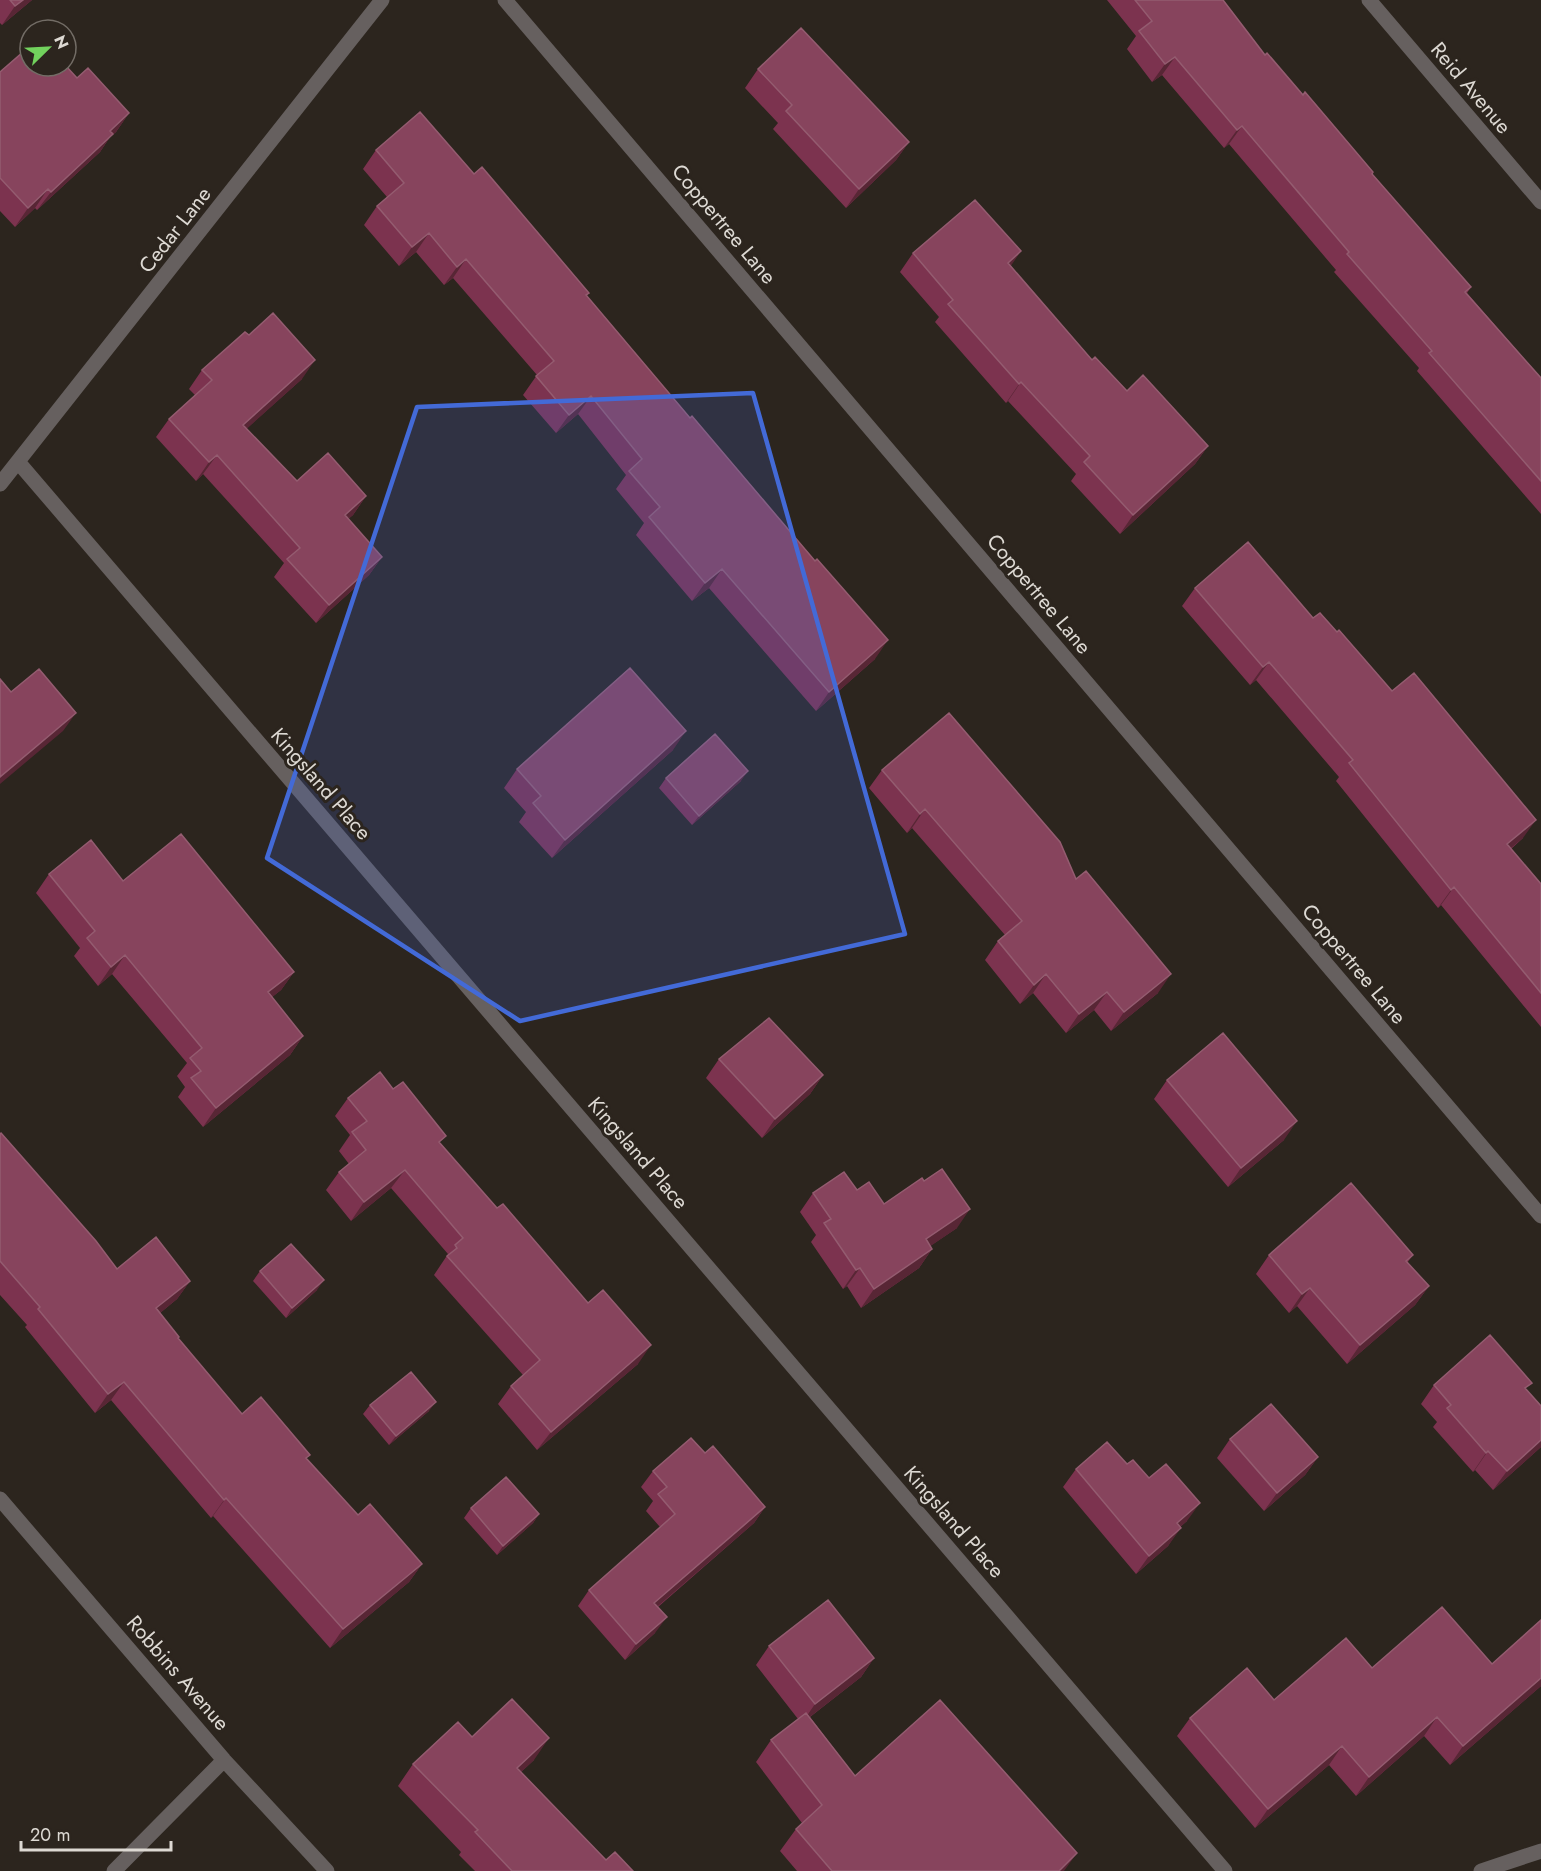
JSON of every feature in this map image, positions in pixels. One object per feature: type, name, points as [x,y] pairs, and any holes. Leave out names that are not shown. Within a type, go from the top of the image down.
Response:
[{"type":"street","name":"Cedar Lane","points":[[0,484],[19,463],[382,0]]},
{"type":"street","name":"Coppertree Lane","points":[[505,0],[1541,1216]]},
{"type":"street","name":"Reid Avenue","points":[[1369,0],[1541,202]]},
{"type":"street","name":"Kingsland Place","points":[[19,463],[1225,1871]]},
{"type":"street","name":"Robbins Avenue","points":[[0,1499],[224,1760],[327,1871]]},
{"type":"street","points":[[114,1871],[224,1760]]},
{"type":"street","points":[[1480,1871],[1541,1851]]},
{"type":"highlighted area","points":[[753,393],[905,934],[520,1021],[267,858],[417,407]]},
{"type":"building","points":[[10,0],[23,0],[15,6]]},
{"type":"building","points":[[1135,0],[1223,0],[1265,55],[1267,53],[1303,95],[1305,92],[1373,172],[1372,174],[1471,287],[1465,292],[1541,378],[1541,481],[1429,353],[1432,351],[1347,254],[1349,252],[1242,126],[1237,130],[1175,57],[1165,64],[1139,31],[1152,21]]},
{"type":"building","points":[[801,28],[909,142],[859,189],[786,111],[792,105],[758,69]]},
{"type":"building","points":[[18,56],[18,78],[78,78],[88,68],[129,113],[110,131],[113,134],[51,192],[48,189],[28,208],[0,178],[0,72]]},
{"type":"building","points":[[420,112],[474,174],[482,167],[589,293],[586,295],[690,418],[692,416],[815,561],[817,559],[888,640],[829,692],[722,569],[705,583],[649,517],[660,507],[629,471],[642,459],[591,396],[569,415],[536,376],[554,361],[466,259],[457,267],[429,233],[412,247],[377,206],[404,183],[376,150]]},
{"type":"building","points":[[975,200],[1021,251],[1008,263],[1092,360],[1095,357],[1127,391],[1143,375],[1208,446],[1133,515],[1084,462],[1090,456],[1021,382],[1019,384],[948,304],[953,300],[913,253]]},
{"type":"building","points":[[273,313],[315,360],[243,425],[297,481],[328,453],[366,496],[345,515],[382,557],[329,605],[287,559],[300,548],[217,455],[209,462],[169,419],[212,380],[202,370],[245,332],[249,335]]},
{"type":"building","points":[[1248,542],[1313,618],[1320,613],[1337,632],[1339,630],[1392,691],[1414,673],[1536,820],[1507,844],[1541,884],[1541,993],[1454,887],[1451,890],[1349,763],[1353,760],[1269,662],[1263,667],[1195,588]]},
{"type":"building","points":[[630,668],[686,731],[565,840],[533,803],[541,796],[517,769]]},
{"type":"building","points":[[39,669],[76,713],[0,777],[0,679],[11,692]]},
{"type":"building","points":[[949,713],[1060,842],[1076,879],[1086,871],[1171,974],[1124,1012],[1107,992],[1079,1014],[1046,974],[1034,985],[998,941],[1022,921],[925,809],[920,814],[882,770]]},
{"type":"building","points":[[715,734],[748,771],[699,816],[666,778]]},
{"type":"building","points":[[181,834],[294,972],[268,992],[303,1036],[216,1108],[191,1078],[201,1071],[190,1058],[202,1048],[125,955],[111,967],[87,938],[95,931],[49,874],[91,840],[123,881]]},
{"type":"building","points":[[769,1018],[823,1075],[775,1119],[719,1059]]},
{"type":"building","points":[[1223,1033],[1297,1121],[1241,1168],[1167,1080]]},
{"type":"building","points":[[380,1072],[393,1089],[403,1082],[446,1136],[439,1142],[497,1208],[503,1204],[588,1303],[603,1290],[651,1345],[551,1432],[511,1386],[540,1360],[447,1256],[457,1248],[455,1245],[463,1238],[405,1170],[364,1202],[339,1172],[366,1150],[352,1132],[367,1121],[348,1098]]},
{"type":"building","points":[[1,1133],[96,1241],[117,1269],[156,1237],[190,1281],[156,1308],[178,1338],[242,1414],[261,1397],[310,1455],[306,1458],[358,1515],[370,1504],[422,1564],[343,1629],[226,1498],[224,1500],[124,1382],[108,1394],[38,1309],[40,1307],[0,1261]]},
{"type":"building","points":[[942,1169],[970,1209],[926,1239],[932,1249],[874,1289],[860,1268],[856,1270],[824,1223],[831,1219],[813,1193],[844,1172],[857,1190],[869,1182],[884,1204],[922,1178],[924,1181]]},
{"type":"building","points":[[1351,1183],[1413,1255],[1406,1261],[1429,1286],[1360,1345],[1310,1288],[1302,1294],[1269,1255]]},
{"type":"building","points":[[291,1244],[324,1280],[292,1308],[260,1271]]},
{"type":"building","points":[[1490,1335],[1532,1383],[1525,1388],[1541,1406],[1541,1440],[1507,1471],[1488,1451],[1486,1453],[1447,1408],[1451,1405],[1434,1385]]},
{"type":"building","points":[[411,1372],[436,1402],[396,1436],[370,1405]]},
{"type":"building","points":[[1271,1404],[1318,1457],[1277,1493],[1230,1439]]},
{"type":"building","points":[[691,1438],[705,1453],[713,1446],[765,1507],[654,1603],[667,1617],[636,1644],[589,1590],[675,1514],[658,1494],[667,1487],[653,1471]]},
{"type":"building","points":[[1107,1442],[1127,1464],[1133,1460],[1149,1478],[1166,1464],[1200,1503],[1177,1523],[1181,1528],[1149,1556],[1076,1469]]},
{"type":"building","points":[[506,1477],[539,1514],[503,1546],[471,1508]]},
{"type":"building","points":[[828,1600],[874,1658],[815,1704],[769,1646]]},
{"type":"building","points":[[1442,1607],[1492,1664],[1541,1620],[1541,1678],[1463,1746],[1437,1717],[1369,1777],[1342,1746],[1268,1809],[1190,1718],[1247,1668],[1274,1700],[1346,1638],[1372,1668]]},
{"type":"building","points":[[512,1699],[549,1738],[517,1768],[606,1860],[615,1852],[633,1871],[512,1871],[475,1832],[478,1830],[413,1764],[458,1722],[472,1737]]},
{"type":"building","points":[[940,1700],[1077,1853],[1059,1871],[832,1871],[796,1829],[822,1805],[771,1740],[806,1713],[855,1776]]}]
